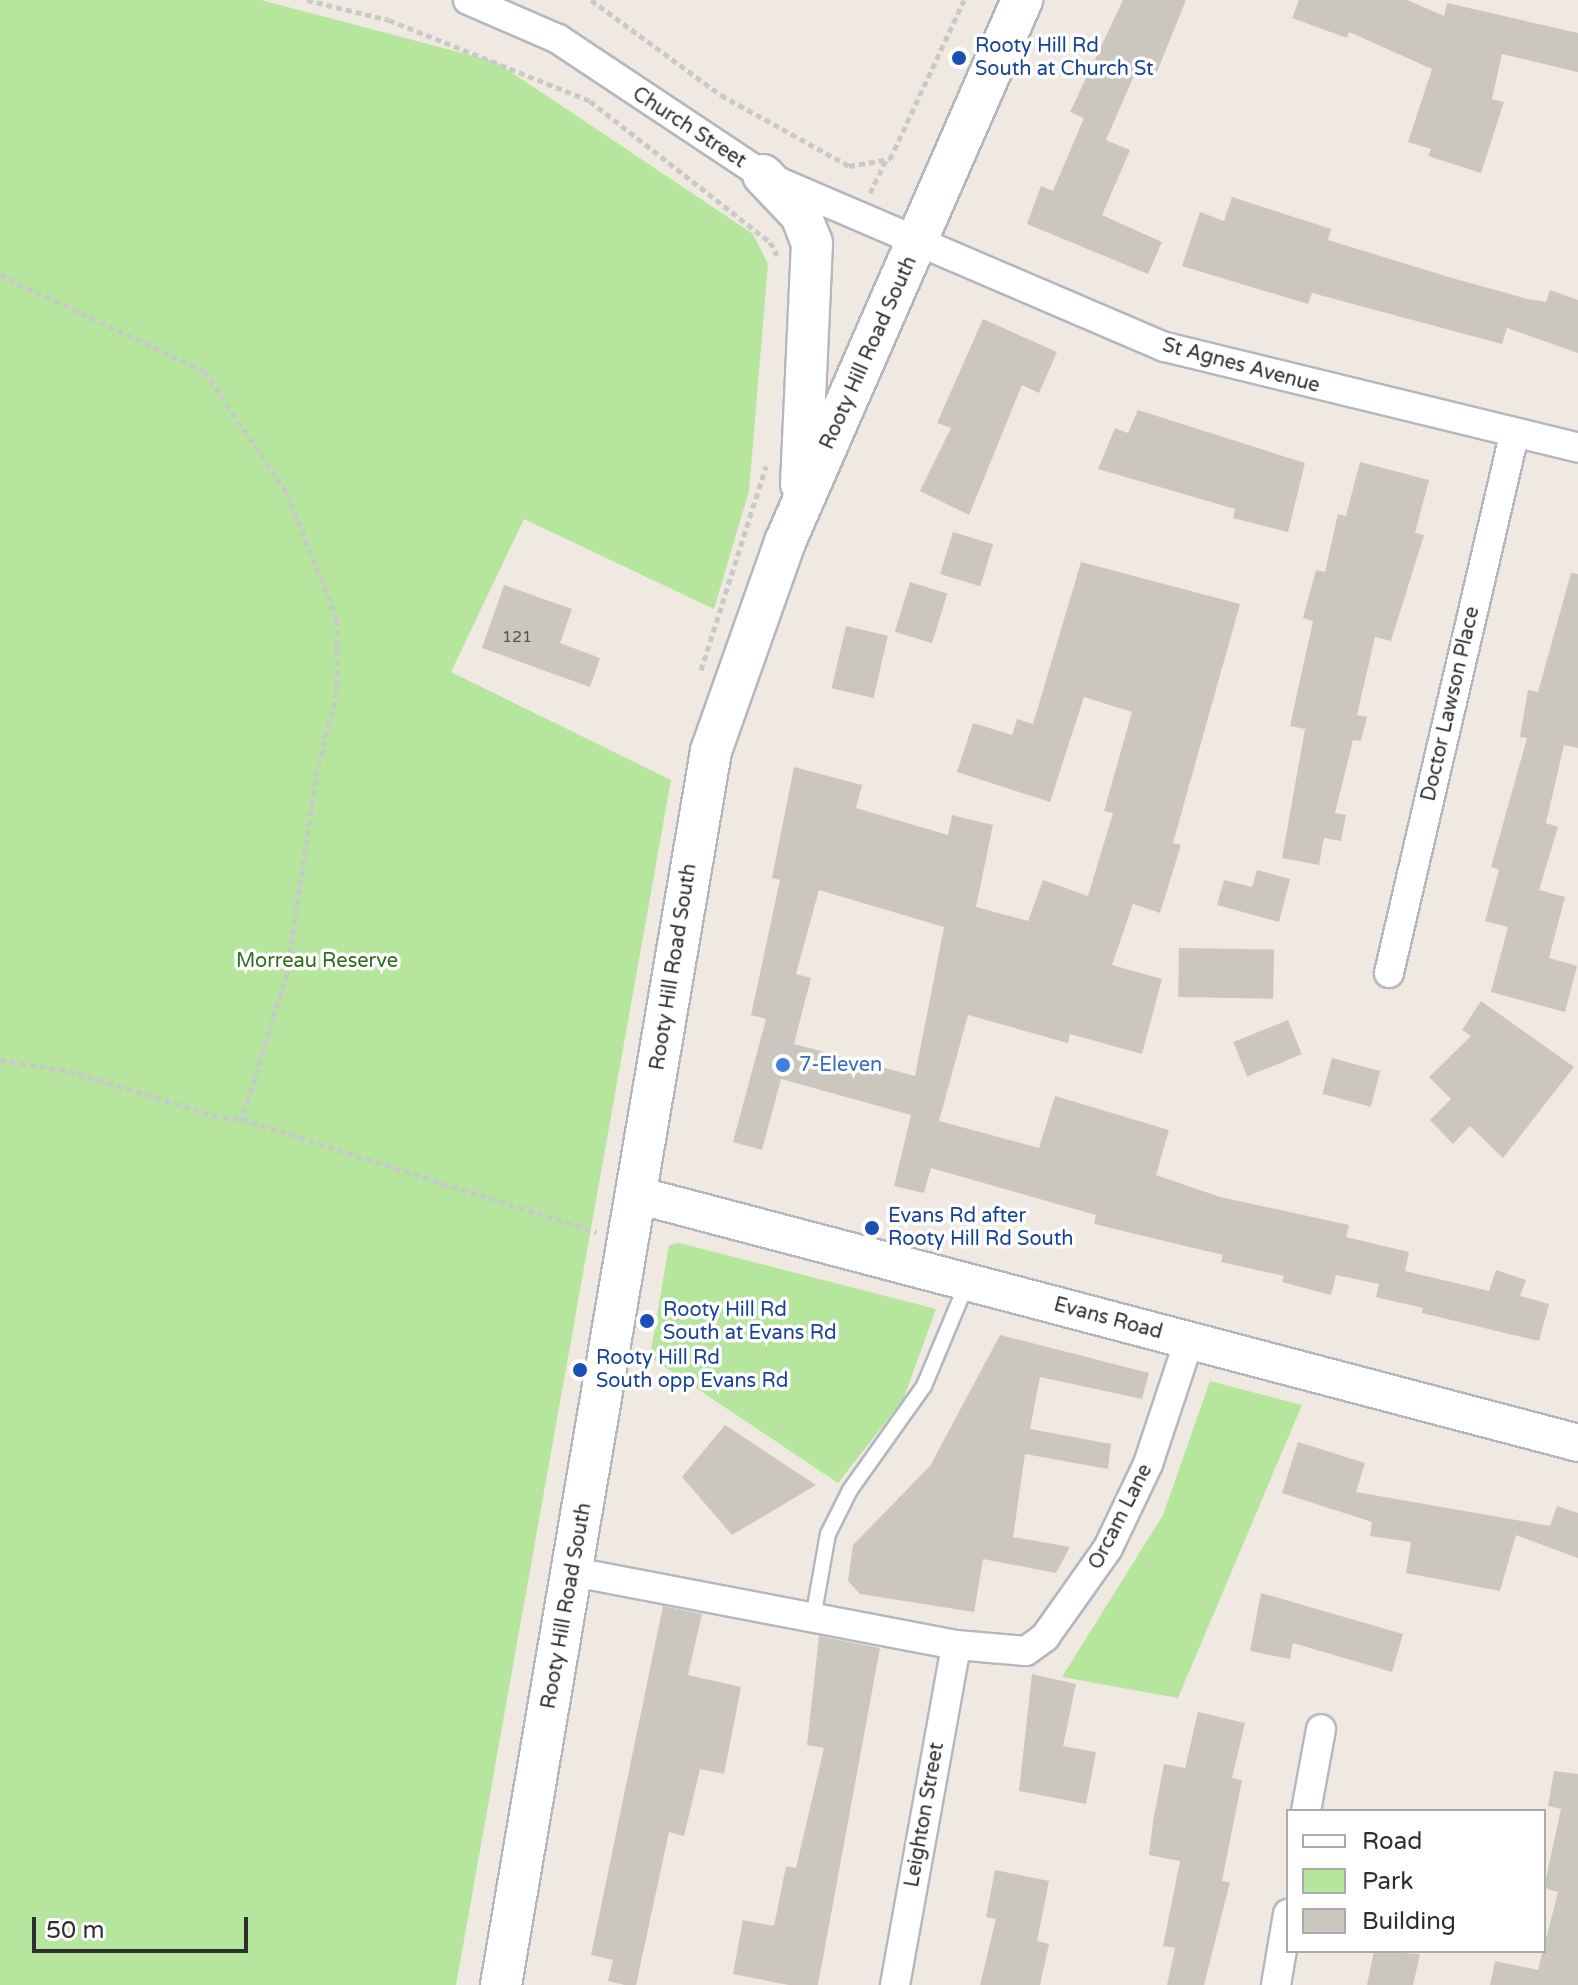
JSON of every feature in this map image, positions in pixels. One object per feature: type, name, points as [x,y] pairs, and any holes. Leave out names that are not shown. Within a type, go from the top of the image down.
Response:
[{"type":"main road","name":"Rooty Hill Road South","points":[[501,1985],[574,1572],[711,751],[743,649],[800,508],[1022,0]]},
{"type":"main road","points":[[763,175],[801,215],[812,243],[800,508]]},
{"type":"street","name":"Church Street","points":[[468,0],[558,39],[763,175],[918,242]]},
{"type":"street","name":"St Agnes Avenue","points":[[918,242],[1165,347],[1514,435],[1578,448]]},
{"type":"street","name":"Doctor Lawson Place","points":[[1389,973],[1514,435]]},
{"type":"street","name":"Evans Road","points":[[637,1195],[1578,1443]]},
{"type":"street","name":"Orcam Lane","points":[[956,1645],[1026,1651],[1045,1637],[1083,1588],[1148,1464],[1189,1341]]},
{"type":"street","points":[[574,1572],[956,1645]]},
{"type":"street","name":"Leighton Street","points":[[895,1985],[956,1645]]},
{"type":"street","points":[[1306,1809],[1321,1729]]},
{"type":"street","points":[[1276,1985],[1286,1926]]},
{"type":"lane","points":[[813,1618],[833,1523],[924,1386],[968,1281]]},
{"type":"path","points":[[307,0],[389,20],[590,101],[770,242],[784,268]]},
{"type":"path","points":[[591,0],[721,95],[849,166],[890,159],[964,0]]},
{"type":"path","points":[[0,275],[204,371],[287,493],[337,619],[337,692],[317,770],[287,973],[242,1119]]},
{"type":"path","points":[[698,683],[707,637],[769,458]]},
{"type":"path","points":[[0,1060],[56,1067],[242,1119],[601,1233]]},
{"type":"green space","name":"Morreau Reserve","points":[[0,0],[261,0],[496,62],[753,234],[768,264],[749,491],[714,609],[524,519],[451,672],[671,780],[456,1985],[0,1985]]},
{"type":"green space","points":[[679,1243],[936,1309],[903,1400],[838,1483],[650,1357],[669,1245]]},
{"type":"green space","points":[[1210,1381],[1302,1405],[1178,1698],[1062,1677],[1163,1515]]},
{"type":"building","points":[[1123,0],[1186,0],[1154,79],[1136,71],[1106,140],[1130,150],[1102,215],[1162,242],[1148,274],[1027,224],[1041,186],[1053,191],[1084,118],[1070,112]]},
{"type":"building","points":[[1299,0],[1407,0],[1444,16],[1447,3],[1578,33],[1578,72],[1502,54],[1492,99],[1504,102],[1481,173],[1428,156],[1431,149],[1408,142],[1432,69],[1349,32],[1347,38],[1292,18]]},
{"type":"building","points":[[1232,197],[1331,229],[1328,240],[1452,278],[1528,299],[1546,302],[1550,290],[1578,300],[1578,353],[1507,328],[1502,344],[1312,293],[1308,304],[1182,266],[1200,212],[1224,221]]},
{"type":"building","points":[[983,319],[1057,352],[1039,393],[1022,385],[969,515],[920,491],[951,428],[937,423]]},
{"type":"building","points":[[1138,410],[1305,463],[1288,532],[1233,518],[1235,509],[1098,469],[1115,428],[1128,433]]},
{"type":"building","points":[[1360,462],[1429,480],[1415,533],[1424,535],[1391,641],[1375,637],[1357,715],[1367,717],[1361,741],[1353,740],[1335,813],[1346,815],[1341,841],[1324,838],[1319,865],[1282,858],[1305,729],[1290,726],[1313,621],[1303,618],[1316,570],[1325,572],[1338,514],[1346,516]]},
{"type":"building","points":[[953,532],[993,544],[980,586],[940,574]]},
{"type":"building","points":[[1081,562],[1240,604],[1173,843],[1181,845],[1160,913],[1133,904],[1112,965],[1162,979],[1142,1054],[1070,1034],[1068,1043],[968,1015],[939,1121],[1039,1148],[1055,1096],[1169,1130],[1156,1175],[1220,1197],[1349,1225],[1346,1237],[1409,1252],[1405,1271],[1489,1291],[1496,1270],[1526,1280],[1520,1296],[1549,1304],[1539,1341],[1422,1313],[1423,1308],[1376,1297],[1379,1284],[1336,1275],[1331,1295],[1282,1282],[1284,1276],[1221,1262],[1223,1255],[1094,1224],[1096,1215],[931,1168],[924,1193],[894,1186],[911,1115],[781,1079],[762,1150],[733,1142],[766,1019],[751,1015],[780,880],[772,878],[794,767],[862,785],[856,808],[948,835],[952,815],[993,825],[976,907],[1028,921],[1043,880],[1088,896],[1113,813],[1104,811],[1132,712],[1084,697],[1050,802],[957,772],[973,723],[1012,735],[1017,719],[1033,724]],"holes":[[[819,890],[944,927],[915,1076],[794,1044],[811,978],[796,974]]]},
{"type":"building","points":[[1571,573],[1578,574],[1578,748],[1564,745],[1546,823],[1558,827],[1539,890],[1565,897],[1549,958],[1577,966],[1565,1012],[1491,992],[1508,927],[1485,921],[1499,870],[1491,867],[1527,738],[1520,737],[1528,690],[1538,692]]},
{"type":"building","points":[[910,582],[947,593],[932,643],[895,632]]},
{"type":"building","points":[[504,585],[572,609],[560,643],[600,658],[590,687],[482,648]]},
{"type":"building","points":[[846,626],[888,636],[874,698],[832,688]]},
{"type":"building","points":[[1257,870],[1290,879],[1279,922],[1217,905],[1224,880],[1252,887]]},
{"type":"building","points":[[1179,948],[1274,950],[1273,999],[1178,997]]},
{"type":"building","points":[[1481,1001],[1574,1067],[1503,1158],[1470,1126],[1453,1144],[1430,1120],[1451,1099],[1429,1077],[1471,1036],[1462,1030]]},
{"type":"building","points":[[1288,1020],[1302,1054],[1247,1076],[1233,1042]]},
{"type":"building","points":[[1332,1058],[1380,1071],[1371,1107],[1322,1094]]},
{"type":"building","points":[[1000,1335],[1149,1373],[1142,1399],[1040,1377],[1030,1429],[1111,1444],[1108,1469],[1025,1454],[1013,1537],[1070,1547],[1056,1573],[983,1559],[974,1612],[860,1594],[848,1581],[853,1545],[930,1466]]},
{"type":"building","points":[[725,1425],[816,1485],[732,1535],[682,1477]]},
{"type":"building","points":[[1298,1442],[1365,1463],[1356,1492],[1550,1526],[1557,1506],[1578,1513],[1578,1558],[1516,1535],[1500,1591],[1406,1573],[1411,1542],[1370,1536],[1372,1522],[1282,1493]]},
{"type":"building","points":[[1261,1593],[1403,1634],[1392,1672],[1293,1643],[1290,1659],[1250,1651]]},
{"type":"building","points":[[663,1606],[702,1614],[688,1675],[741,1687],[724,1774],[700,1769],[684,1836],[669,1832],[636,1985],[625,1985],[608,1981],[613,1960],[591,1955]]},
{"type":"building","points":[[819,1636],[880,1648],[818,1985],[789,1985],[733,1974],[743,1920],[774,1926],[786,1866],[796,1868],[824,1748],[807,1745]]},
{"type":"building","points":[[1032,1674],[1076,1684],[1063,1746],[1096,1752],[1086,1804],[1019,1791]]},
{"type":"building","points":[[1198,1712],[1245,1723],[1232,1778],[1242,1780],[1222,1881],[1230,1882],[1204,1985],[1167,1985],[1175,1948],[1163,1946],[1180,1861],[1149,1855],[1164,1764],[1185,1768]]},
{"type":"building","points":[[1554,1771],[1578,1774],[1578,1985],[1490,1985],[1495,1961],[1538,1970],[1542,1953],[1546,1953],[1546,1939],[1558,1892],[1546,1889],[1546,1879],[1561,1809],[1548,1806]]},
{"type":"building","points":[[995,1870],[1049,1881],[1037,1941],[1049,1944],[1040,1985],[980,1985],[996,1919],[986,1917]]},
{"type":"building","points":[[1374,1953],[1420,1954],[1413,1985],[1367,1985]]},
{"type":"place","name":"Rooty Hill Rd South at Church St","points":[[959,58]]},
{"type":"place","name":"7-Eleven","points":[[783,1065]]},
{"type":"place","name":"Evans Rd after Rooty Hill Rd South","points":[[872,1228]]},
{"type":"place","name":"Rooty Hill Rd South at Evans Rd","points":[[647,1321]]},
{"type":"place","name":"Rooty Hill Rd South opp Evans Rd","points":[[580,1370]]}]
